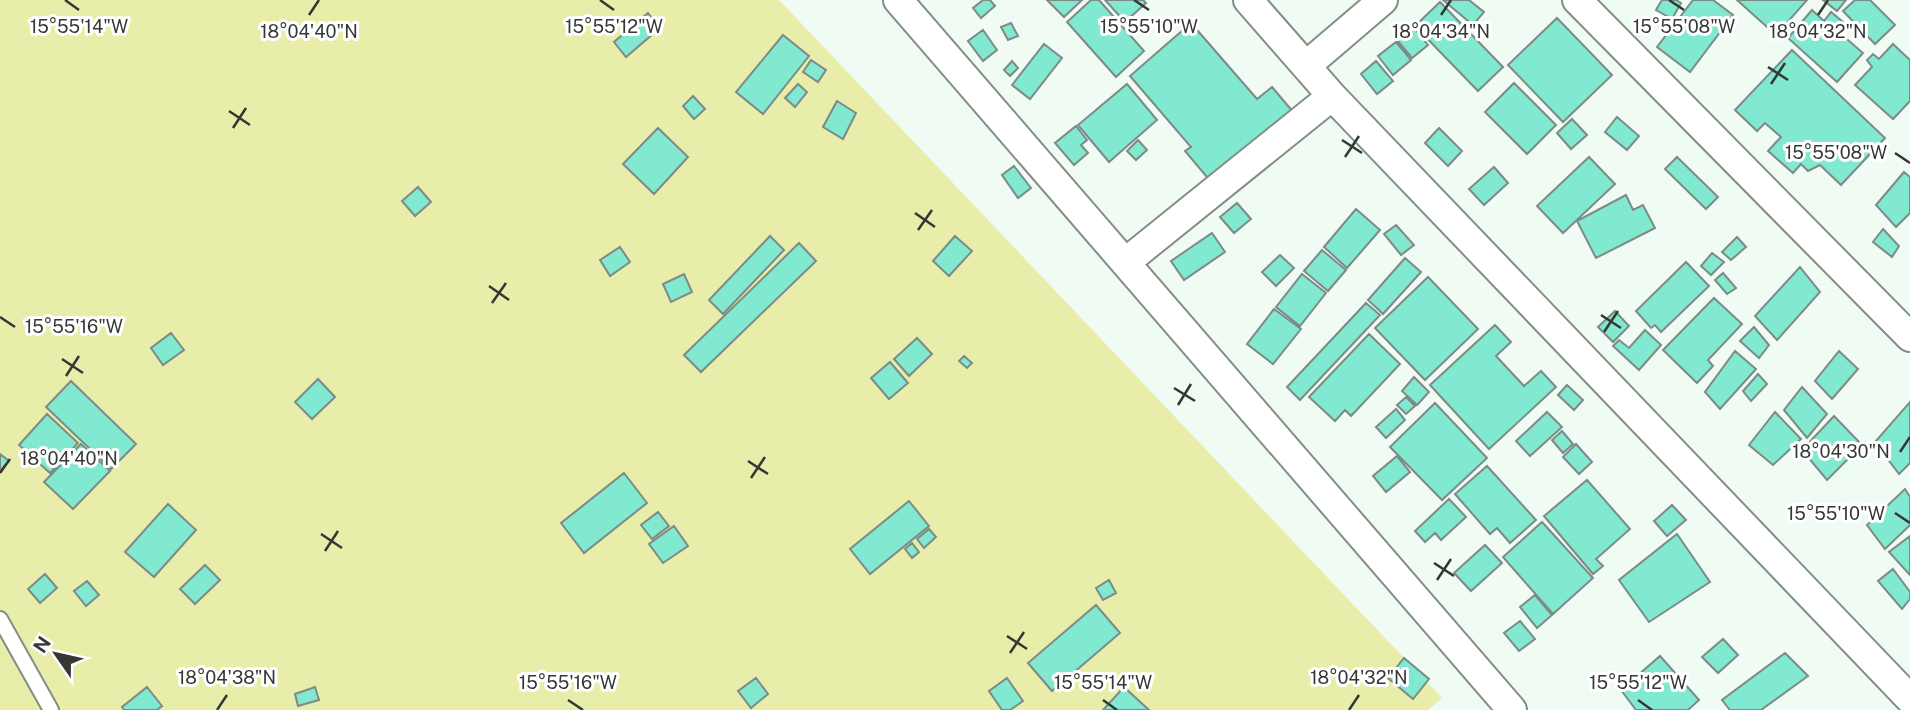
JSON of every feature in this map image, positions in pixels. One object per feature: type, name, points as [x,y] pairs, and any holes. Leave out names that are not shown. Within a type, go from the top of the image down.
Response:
[{"type":"street","points":[[898,0],[1512,710]]},
{"type":"street","points":[[1248,0],[1332,96],[1910,699]]},
{"type":"street","points":[[1307,65],[1383,0]]},
{"type":"street","points":[[1577,0],[1910,337]]},
{"type":"street","points":[[1126,262],[1332,96]]},
{"type":"lane","points":[[0,619],[51,710]]},
{"type":"green space","points":[[0,0],[779,0],[1442,698],[1428,710],[0,710]]},
{"type":"building","points":[[983,0],[990,0],[995,6],[981,18],[973,8]]},
{"type":"building","points":[[1047,0],[1082,0],[1064,17]]},
{"type":"building","points":[[1091,0],[1099,0],[1144,51],[1116,77],[1067,22]]},
{"type":"building","points":[[1105,0],[1143,0],[1146,3],[1125,22]]},
{"type":"building","points":[[1443,0],[1469,0],[1484,12],[1473,25]]},
{"type":"building","points":[[1662,0],[1676,0],[1681,3],[1672,19],[1656,10]]},
{"type":"building","points":[[1693,0],[1713,0],[1733,15],[1690,72],[1657,47]]},
{"type":"building","points":[[1737,0],[1807,0],[1776,35]]},
{"type":"building","points":[[1823,0],[1846,0],[1837,11]]},
{"type":"building","points":[[1855,0],[1870,0],[1895,25],[1875,44],[1843,11]]},
{"type":"building","points":[[1440,2],[1503,67],[1478,91],[1415,26]]},
{"type":"building","points":[[1812,10],[1824,21],[1831,12],[1848,26],[1841,34],[1863,53],[1837,82],[1788,38]]},
{"type":"building","points":[[648,13],[660,28],[626,57],[614,42]]},
{"type":"building","points":[[1557,18],[1612,75],[1563,122],[1508,65]]},
{"type":"building","points":[[1011,23],[1018,36],[1008,40],[1001,27]]},
{"type":"building","points":[[1191,23],[1257,99],[1272,87],[1294,113],[1212,183],[1185,151],[1191,147],[1130,76]]},
{"type":"building","points":[[1413,26],[1428,45],[1412,58],[1397,40]]},
{"type":"building","points":[[983,30],[997,50],[983,61],[968,41]]},
{"type":"building","points":[[783,35],[809,56],[763,114],[736,92]]},
{"type":"building","points":[[1396,42],[1411,60],[1393,75],[1378,56]]},
{"type":"building","points":[[1044,44],[1062,58],[1030,99],[1012,85]]},
{"type":"building","points":[[1893,44],[1910,60],[1910,101],[1893,119],[1855,85],[1872,67],[1867,60],[1873,54],[1879,59]]},
{"type":"building","points":[[1792,50],[1885,138],[1841,185],[1820,165],[1808,171],[1801,164],[1793,173],[1768,151],[1781,137],[1765,123],[1757,131],[1735,110]]},
{"type":"building","points":[[811,60],[826,70],[818,82],[803,72]]},
{"type":"building","points":[[1012,61],[1018,68],[1010,76],[1004,70]]},
{"type":"building","points":[[1376,61],[1393,81],[1377,94],[1361,74]]},
{"type":"building","points":[[1514,83],[1556,125],[1527,154],[1485,112]]},
{"type":"building","points":[[798,84],[807,92],[795,107],[785,98]]},
{"type":"building","points":[[1127,84],[1157,120],[1109,162],[1078,125]]},
{"type":"building","points":[[693,96],[705,109],[694,119],[683,106]]},
{"type":"building","points":[[837,101],[856,113],[843,139],[823,127]]},
{"type":"building","points":[[1617,117],[1639,136],[1627,150],[1605,132]]},
{"type":"building","points":[[1572,119],[1587,135],[1571,149],[1557,133]]},
{"type":"building","points":[[1076,126],[1087,140],[1081,145],[1088,153],[1074,165],[1055,143]]},
{"type":"building","points":[[658,128],[688,157],[654,194],[623,164]]},
{"type":"building","points":[[1439,128],[1462,151],[1448,166],[1425,143]]},
{"type":"building","points":[[1138,140],[1147,150],[1136,160],[1127,151]]},
{"type":"building","points":[[1589,157],[1615,184],[1563,233],[1537,206]]},
{"type":"building","points":[[1677,157],[1718,197],[1706,209],[1665,169]]},
{"type":"building","points":[[1014,166],[1031,188],[1018,198],[1002,175]]},
{"type":"building","points":[[1494,167],[1508,183],[1484,205],[1469,189]]},
{"type":"building","points":[[1904,172],[1910,177],[1910,213],[1896,227],[1876,205]]},
{"type":"building","points":[[418,187],[431,202],[415,216],[402,201]]},
{"type":"building","points":[[1626,195],[1633,210],[1643,205],[1655,228],[1596,258],[1577,221]]},
{"type":"building","points":[[1237,203],[1251,219],[1234,233],[1220,217]]},
{"type":"building","points":[[1356,209],[1380,230],[1347,268],[1324,247]]},
{"type":"building","points":[[1396,225],[1414,245],[1401,255],[1384,234]]},
{"type":"building","points":[[1883,229],[1899,246],[1892,257],[1873,242]]},
{"type":"building","points":[[1212,233],[1225,252],[1184,280],[1171,261]]},
{"type":"building","points":[[770,236],[784,250],[723,314],[709,300]]},
{"type":"building","points":[[955,236],[972,251],[949,276],[933,261]]},
{"type":"building","points":[[1737,237],[1746,247],[1731,260],[1722,252]]},
{"type":"building","points":[[799,243],[816,261],[701,372],[684,355]]},
{"type":"building","points":[[620,247],[630,262],[610,276],[600,260]]},
{"type":"building","points":[[1322,250],[1346,270],[1328,291],[1304,271]]},
{"type":"building","points":[[1712,253],[1724,262],[1711,275],[1701,266]]},
{"type":"building","points":[[1280,255],[1294,268],[1276,286],[1262,272]]},
{"type":"building","points":[[1405,258],[1421,272],[1383,314],[1368,300]]},
{"type":"building","points":[[1686,262],[1709,286],[1661,332],[1655,325],[1651,328],[1636,311]]},
{"type":"building","points":[[1800,267],[1820,292],[1777,340],[1755,316]]},
{"type":"building","points":[[1723,273],[1736,288],[1727,294],[1715,280]]},
{"type":"building","points":[[684,274],[692,292],[671,302],[663,284]]},
{"type":"building","points":[[1302,274],[1326,293],[1300,326],[1276,307]]},
{"type":"building","points":[[1428,277],[1478,329],[1425,380],[1375,328]]},
{"type":"building","points":[[1714,298],[1742,324],[1708,360],[1713,366],[1697,383],[1663,350]]},
{"type":"building","points":[[1366,303],[1380,315],[1300,400],[1287,387]]},
{"type":"building","points":[[1274,309],[1301,329],[1273,364],[1247,344]]},
{"type":"building","points":[[1615,311],[1629,326],[1613,342],[1598,327]]},
{"type":"building","points":[[1495,325],[1511,342],[1496,356],[1524,386],[1541,371],[1556,387],[1489,449],[1430,385]]},
{"type":"building","points":[[1754,327],[1769,345],[1759,358],[1740,341]]},
{"type":"building","points":[[1645,330],[1661,345],[1639,370],[1613,346],[1619,340],[1629,348]]},
{"type":"building","points":[[171,333],[184,350],[163,365],[151,348]]},
{"type":"building","points":[[1369,334],[1400,364],[1351,416],[1345,410],[1335,421],[1309,397]]},
{"type":"building","points":[[917,338],[932,354],[909,376],[894,359]]},
{"type":"building","points":[[1735,351],[1756,369],[1720,409],[1705,392]]},
{"type":"building","points":[[1839,351],[1858,369],[1832,399],[1815,381]]},
{"type":"building","points":[[964,356],[972,363],[967,368],[959,361]]},
{"type":"building","points":[[890,362],[908,383],[889,399],[871,378]]},
{"type":"building","points":[[1758,374],[1767,384],[1751,401],[1743,391]]},
{"type":"building","points":[[1414,377],[1429,392],[1417,405],[1402,391]]},
{"type":"building","points":[[318,379],[335,397],[312,419],[295,402]]},
{"type":"building","points":[[71,381],[136,444],[111,469],[46,407]]},
{"type":"building","points":[[1567,385],[1583,400],[1574,410],[1558,395]]},
{"type":"building","points":[[1802,387],[1827,414],[1807,438],[1784,410]]},
{"type":"building","points":[[1406,397],[1415,406],[1406,414],[1397,405]]},
{"type":"building","points":[[1910,402],[1910,463],[1899,474],[1875,442]]},
{"type":"building","points":[[1435,403],[1487,458],[1442,500],[1390,447]]},
{"type":"building","points":[[1396,409],[1405,420],[1386,438],[1376,427]]},
{"type":"building","points":[[1547,412],[1562,427],[1530,456],[1516,441]]},
{"type":"building","points":[[1775,412],[1801,439],[1773,465],[1749,445]]},
{"type":"building","points":[[47,414],[78,443],[50,473],[19,445]]},
{"type":"building","points":[[1834,416],[1862,445],[1827,480],[1802,450]]},
{"type":"building","points":[[1562,431],[1573,444],[1563,453],[1552,440]]},
{"type":"building","points":[[81,444],[110,471],[73,509],[44,482]]},
{"type":"building","points":[[1576,444],[1592,462],[1579,474],[1563,457]]},
{"type":"building","points":[[0,454],[9,461],[0,471]]},
{"type":"building","points":[[1397,456],[1410,472],[1386,492],[1373,476]]},
{"type":"building","points":[[1487,466],[1536,520],[1510,543],[1497,528],[1490,534],[1455,494]]},
{"type":"building","points":[[624,473],[647,503],[584,553],[561,523]]},
{"type":"building","points":[[1587,480],[1630,529],[1596,559],[1603,566],[1593,574],[1544,516]]},
{"type":"building","points":[[1905,489],[1910,497],[1910,525],[1885,549],[1867,525]]},
{"type":"building","points":[[1449,499],[1466,517],[1441,540],[1435,533],[1425,542],[1415,531]]},
{"type":"building","points":[[909,501],[929,526],[870,574],[850,549]]},
{"type":"building","points":[[168,504],[196,530],[154,577],[125,552]]},
{"type":"building","points":[[1672,505],[1686,520],[1667,536],[1654,521]]},
{"type":"building","points":[[658,512],[669,526],[652,539],[641,525]]},
{"type":"building","points":[[1542,522],[1593,578],[1553,614],[1503,557]]},
{"type":"building","points":[[674,526],[688,546],[663,563],[649,544]]},
{"type":"building","points":[[929,529],[936,537],[924,548],[917,539]]},
{"type":"building","points":[[1677,534],[1710,582],[1649,622],[1619,580]]},
{"type":"building","points":[[1910,536],[1910,575],[1889,552]]},
{"type":"building","points":[[912,543],[919,552],[912,558],[905,549]]},
{"type":"building","points":[[1485,545],[1502,563],[1471,591],[1454,573]]},
{"type":"building","points":[[205,565],[220,580],[195,604],[180,589]]},
{"type":"building","points":[[1893,569],[1910,592],[1910,599],[1902,609],[1878,581]]},
{"type":"building","points":[[45,574],[57,588],[40,603],[28,589]]},
{"type":"building","points":[[1109,580],[1116,593],[1103,600],[1096,588]]},
{"type":"building","points":[[87,581],[99,595],[86,606],[74,591]]},
{"type":"building","points":[[1535,595],[1552,615],[1537,628],[1520,607]]},
{"type":"building","points":[[1096,605],[1120,633],[1052,691],[1028,663]]},
{"type":"building","points":[[1520,621],[1535,639],[1519,651],[1504,633]]},
{"type":"building","points":[[1723,639],[1738,655],[1718,673],[1702,657]]},
{"type":"building","points":[[1785,653],[1808,676],[1761,710],[1730,710],[1722,700]]},
{"type":"building","points":[[1660,656],[1699,700],[1688,710],[1636,710],[1621,690]]},
{"type":"building","points":[[1404,658],[1429,679],[1413,699],[1388,678]]},
{"type":"building","points":[[756,678],[768,694],[751,708],[738,691]]},
{"type":"building","points":[[1007,678],[1023,701],[1010,710],[1002,710],[989,691]]},
{"type":"building","points":[[147,687],[162,706],[157,710],[124,710],[122,707]]},
{"type":"building","points":[[315,687],[319,700],[298,706],[295,694]]},
{"type":"building","points":[[1124,687],[1149,710],[1103,710]]}]
